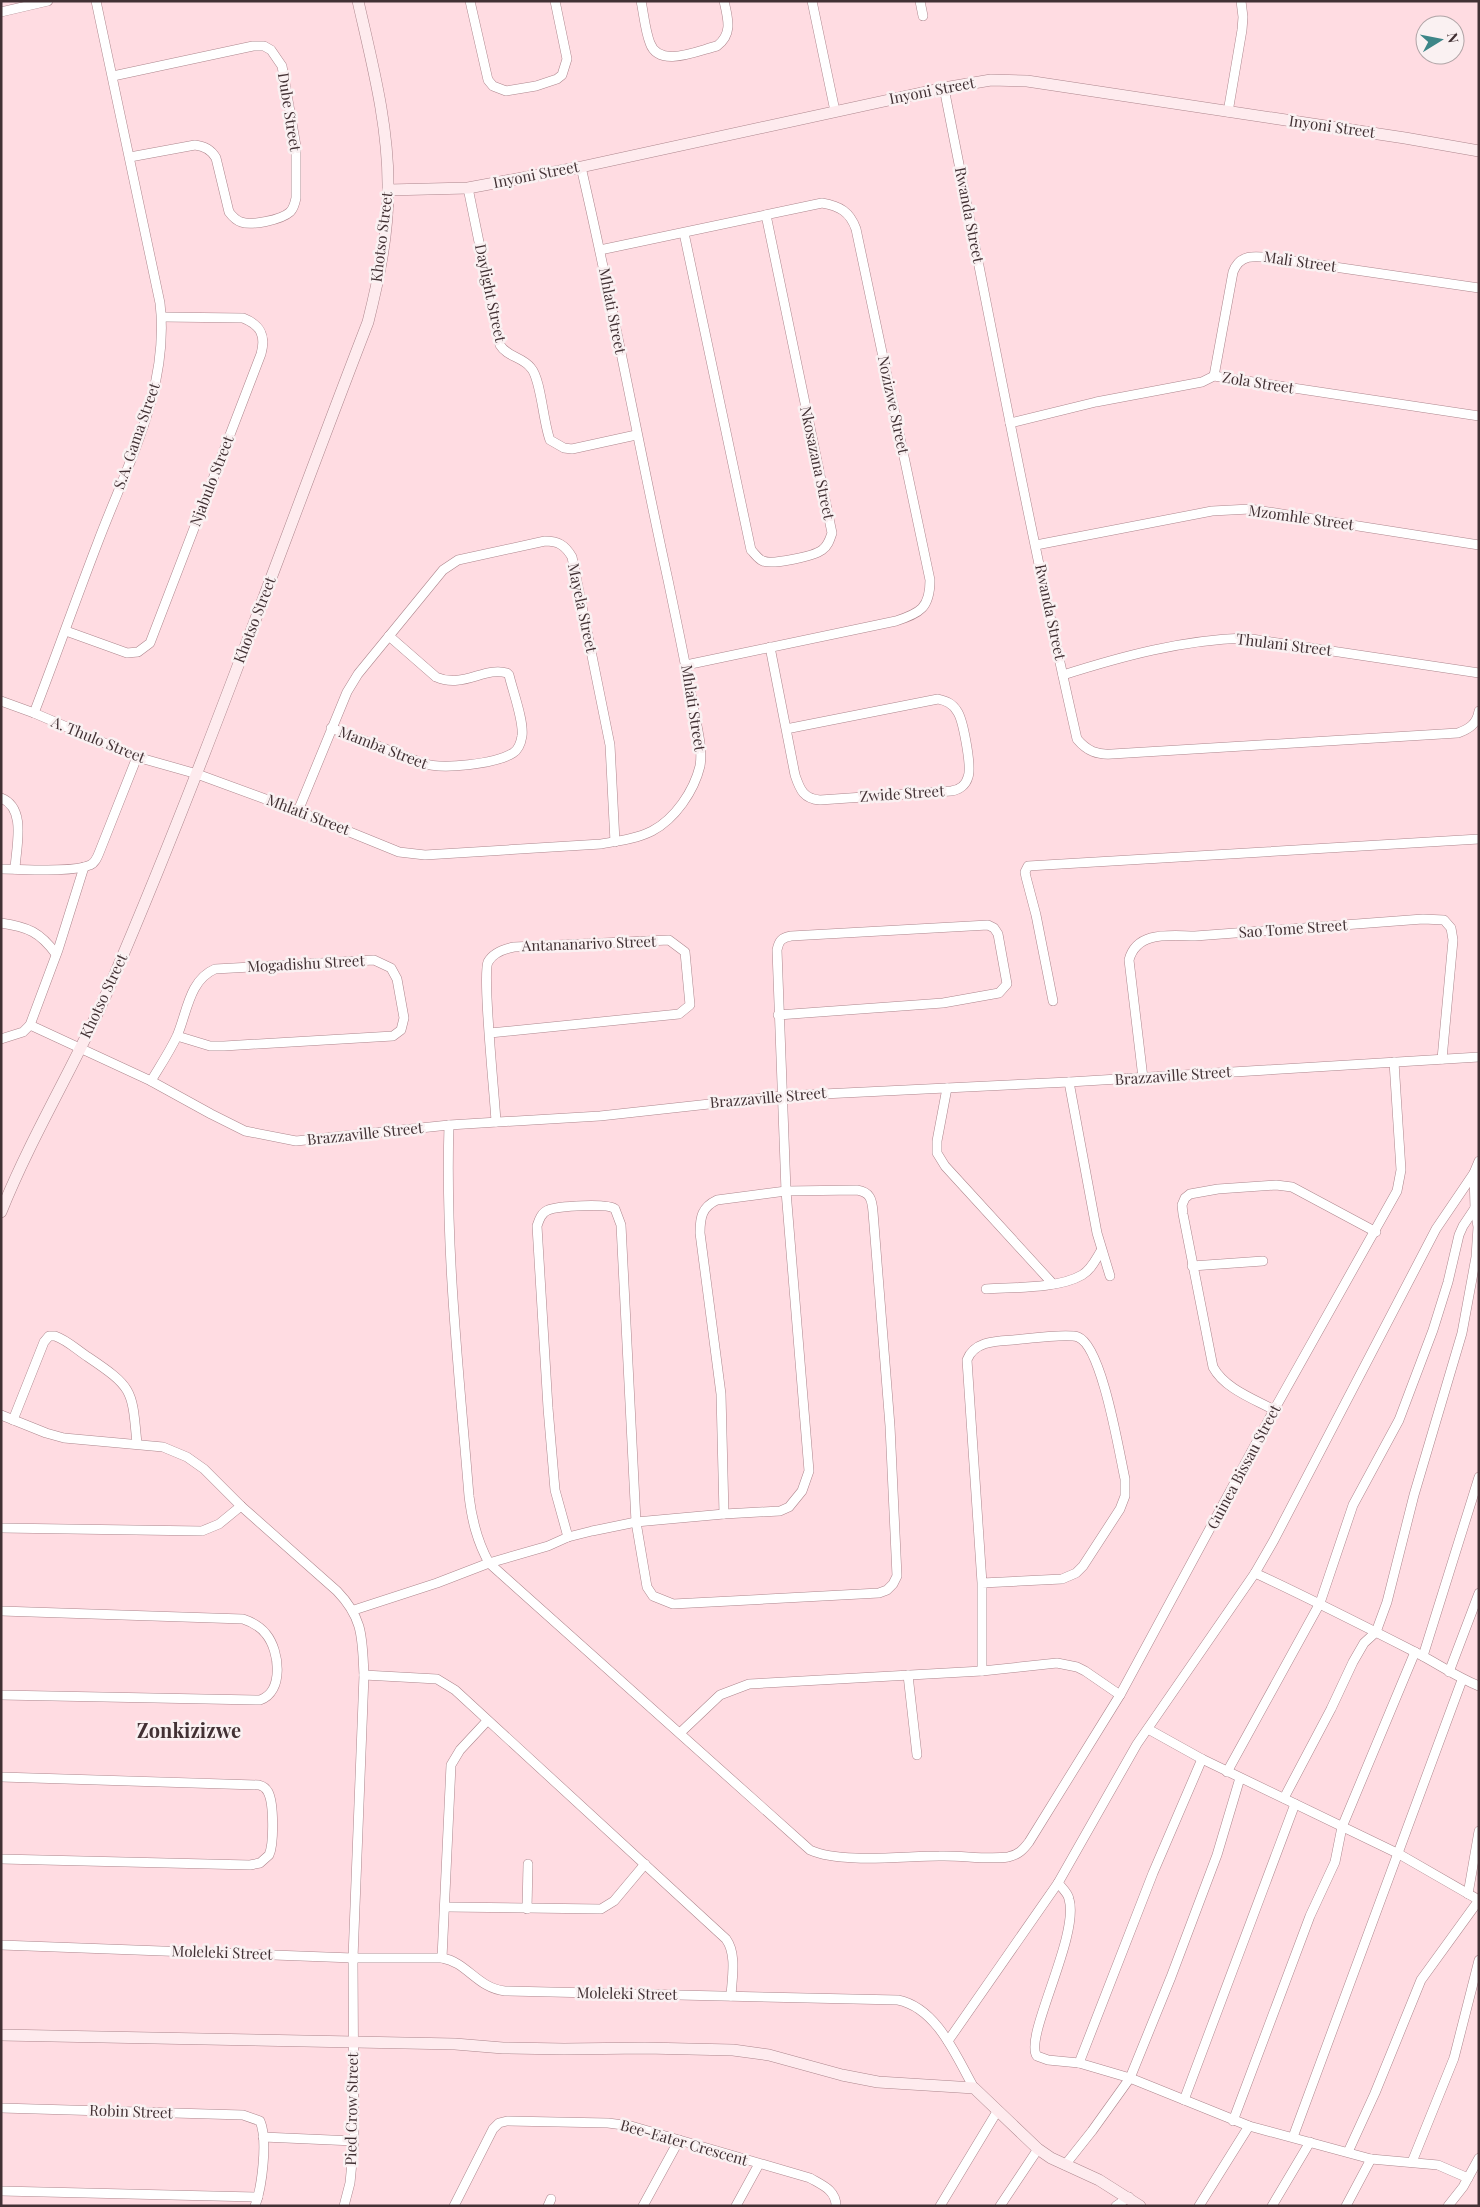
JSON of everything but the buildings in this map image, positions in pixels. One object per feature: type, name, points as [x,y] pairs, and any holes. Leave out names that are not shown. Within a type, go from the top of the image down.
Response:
[{"type":"street","points":[[1,12],[48,1]]},
{"type":"street","name":"S.A. Gama Street","points":[[34,713],[154,395],[159,370],[162,317],[96,1]]},
{"type":"street","name":"Khotso Street","points":[[1,1212],[22,1160],[80,1048],[114,976],[197,774],[368,322],[382,267],[388,190],[385,134],[358,1]]},
{"type":"street","points":[[470,1],[488,80],[499,89],[506,91],[536,86],[557,79],[565,70],[567,59],[554,1]]},
{"type":"street","points":[[641,1],[650,45],[660,54],[669,57],[717,46],[723,42],[729,26],[724,1]]},
{"type":"street","points":[[812,1],[835,111]]},
{"type":"street","points":[[920,1],[923,16]]},
{"type":"street","points":[[1228,112],[1242,30],[1241,1]]},
{"type":"street","name":"Dube Street","points":[[113,76],[254,46],[264,46],[272,50],[282,66],[296,146],[296,198],[290,212],[274,220],[244,223],[233,217],[229,212],[216,158],[204,146],[185,146],[130,157]]},
{"type":"street","name":"Inyoni Street","points":[[388,190],[468,188],[581,166],[944,88],[991,80],[1027,81],[1405,138],[1479,151]]},
{"type":"street","name":"Rwanda Street","points":[[944,88],[1010,423],[1077,739],[1090,751],[1101,754],[1458,733],[1467,730],[1473,725],[1479,711]]},
{"type":"street","name":"Mhlati Street","points":[[197,774],[298,811],[399,852],[425,855],[615,842],[652,830],[672,815],[684,801],[696,777],[701,750],[686,665],[636,435],[600,250],[581,166]]},
{"type":"street","name":"Daylight Street","points":[[468,188],[500,345],[502,350],[522,360],[532,368],[550,440],[555,445],[572,449],[636,435]]},
{"type":"street","name":"Nozizwe Street","points":[[600,250],[822,203],[836,205],[852,219],[926,561],[930,590],[927,599],[916,615],[896,621],[686,665]]},
{"type":"street","name":"Nkosazana Street","points":[[684,233],[752,550],[764,561],[784,560],[820,551],[828,544],[832,532],[766,215]]},
{"type":"street","name":"Mali Street","points":[[1214,376],[1234,272],[1236,265],[1244,258],[1251,256],[1273,258],[1479,288]]},
{"type":"street","name":"Njabulo Street","points":[[66,631],[127,653],[138,652],[150,642],[261,354],[263,335],[258,326],[249,320],[243,318],[162,317]]},
{"type":"street","name":"Zola Street","points":[[1010,423],[1096,402],[1202,382],[1214,376],[1479,416]]},
{"type":"street","name":"Mzomhle Street","points":[[1036,545],[1193,514],[1250,509],[1479,545]]},
{"type":"street","name":"Mayela Street","points":[[298,811],[350,687],[443,570],[458,560],[545,541],[553,541],[564,546],[572,557],[610,745],[615,842]]},
{"type":"street","name":"Mamba Street","points":[[332,728],[435,767],[474,764],[515,752],[519,746],[522,730],[509,675],[506,672],[497,672],[458,681],[443,680],[436,677],[389,636]]},
{"type":"street","name":"Thulani Street","points":[[1063,675],[1147,651],[1224,638],[1246,638],[1479,673]]},
{"type":"street","name":"Zwide Street","points":[[770,647],[786,729],[798,785],[803,794],[811,799],[951,791],[959,788],[968,777],[968,758],[959,713],[945,700],[938,699],[786,729]]},
{"type":"street","name":"A. Thulo Street","points":[[1,701],[137,757],[197,774]]},
{"type":"street","points":[[1,869],[84,867],[93,863],[100,853],[137,757]]},
{"type":"street","points":[[1,798],[10,803],[16,813],[18,831],[15,869]]},
{"type":"street","points":[[1053,1002],[1036,915],[1025,872],[1028,866],[1479,839]]},
{"type":"street","points":[[1,1038],[22,1032],[30,1025],[56,954],[84,867]]},
{"type":"street","name":"Sao Tome Street","points":[[1143,1078],[1129,960],[1132,951],[1143,940],[1163,936],[1196,936],[1423,919],[1444,920],[1452,928],[1453,940],[1442,1059]]},
{"type":"street","points":[[1,923],[16,925],[39,934],[56,954]]},
{"type":"street","points":[[1,1415],[64,1438],[163,1446],[195,1462],[241,1506],[338,1591],[354,1610],[437,1583],[489,1563],[548,1546],[568,1537],[636,1522],[724,1514],[780,1512],[789,1507],[802,1491],[808,1471],[786,1191],[778,1015],[777,950],[779,942],[784,937],[988,925],[994,928],[998,934],[1007,984],[999,993],[944,1003],[778,1015]]},
{"type":"street","name":"Antananarivo Street","points":[[490,1033],[680,1014],[690,1004],[685,952],[669,940],[514,947],[502,950],[491,958],[486,968],[490,1033],[496,1122]]},
{"type":"street","name":"Mogadishu Street","points":[[151,1081],[177,1036],[189,1001],[199,981],[207,973],[215,969],[374,960],[391,968],[397,979],[404,1018],[399,1033],[393,1036],[210,1046],[177,1036]]},
{"type":"street","name":"Brazzaville Street","points":[[30,1025],[151,1081],[245,1131],[278,1139],[296,1141],[321,1140],[450,1125],[600,1116],[782,1096],[1143,1078],[1479,1057]]},
{"type":"street","name":"Guinea Bissau Street","points":[[681,1732],[810,1850],[818,1854],[871,1857],[1003,1857],[1020,1852],[1029,1842],[1120,1695],[1274,1410],[1376,1232],[1397,1191],[1401,1170],[1394,1062]]},
{"type":"street","points":[[1069,1082],[1101,1251],[1110,1276]]},
{"type":"street","points":[[947,1088],[936,1141],[937,1153],[945,1166],[974,1196],[1013,1243],[1053,1284]]},
{"type":"street","points":[[450,1125],[448,1190],[450,1250],[469,1496],[475,1532],[480,1546],[489,1563],[681,1732],[720,1695],[744,1685],[982,1670],[1046,1664],[1068,1665],[1085,1671],[1120,1695]]},
{"type":"street","points":[[948,2041],[1058,1883],[1148,1729],[1255,1573],[1436,1229],[1474,1173],[1479,1161]]},
{"type":"street","points":[[1284,1798],[1331,1710],[1353,1662],[1364,1643],[1376,1632],[1387,1602],[1414,1496],[1462,1332],[1476,1257],[1478,1228],[1475,1208],[1474,1173]]},
{"type":"street","points":[[1274,1410],[1226,1383],[1218,1375],[1214,1367],[1192,1266],[1182,1205],[1185,1198],[1198,1192],[1276,1185],[1292,1187],[1376,1232]]},
{"type":"street","points":[[568,1537],[555,1490],[537,1231],[540,1217],[549,1210],[606,1205],[612,1206],[618,1214],[621,1234],[636,1522],[647,1587],[653,1596],[672,1604],[879,1593],[887,1590],[896,1580],[890,1426],[872,1200],[865,1192],[857,1190],[786,1191],[717,1200],[710,1204],[702,1214],[700,1233],[721,1394],[724,1514]]},
{"type":"street","points":[[1227,1772],[1320,1603],[1353,1505],[1399,1420],[1433,1330],[1448,1282],[1462,1226],[1475,1208]]},
{"type":"street","points":[[986,1289],[1053,1284],[1082,1275],[1089,1269],[1101,1251]]},
{"type":"street","points":[[1192,1266],[1264,1261]]},
{"type":"street","points":[[13,1420],[44,1342],[49,1336],[55,1336],[107,1370],[124,1384],[133,1402],[137,1444]]},
{"type":"street","points":[[982,1583],[1062,1579],[1076,1573],[1083,1566],[1120,1508],[1125,1496],[1125,1479],[1098,1364],[1088,1344],[1075,1336],[990,1341],[971,1352],[967,1360],[982,1583],[982,1670]]},
{"type":"street","points":[[1233,2121],[1310,1916],[1335,1862],[1342,1827],[1419,1654],[1479,1477]]},
{"type":"street","points":[[1,1528],[202,1531],[219,1524],[241,1506]]},
{"type":"street","points":[[1255,1573],[1320,1603],[1419,1654],[1462,1680],[1479,1686]]},
{"type":"street","points":[[1448,1672],[1479,1593]]},
{"type":"street","name":"Pied Crow Street","points":[[344,2206],[350,2182],[354,2141],[353,1958],[364,1675],[361,1632],[354,1610]]},
{"type":"street","points":[[1,1611],[243,1620],[253,1623],[266,1633],[273,1646],[276,1662],[274,1690],[260,1700],[1,1695]]},
{"type":"street","points":[[364,1675],[437,1679],[455,1690],[729,1942],[732,1958],[731,1996]]},
{"type":"street","points":[[908,1675],[917,1755]]},
{"type":"street","points":[[1293,2137],[1462,1680]]},
{"type":"street","points":[[442,1958],[452,1765],[460,1750],[487,1721]]},
{"type":"street","points":[[1148,1729],[1227,1772],[1399,1854],[1479,1900],[1421,1980],[1375,2093],[1348,2152]]},
{"type":"street","points":[[1079,2063],[1153,1873],[1202,1759]]},
{"type":"street","points":[[1,1777],[259,1784],[268,1790],[272,1830],[269,1855],[260,1863],[250,1865],[1,1858]]},
{"type":"street","points":[[1065,2165],[1130,2078],[1171,1977],[1217,1854],[1240,1778]]},
{"type":"street","points":[[1184,2100],[1295,1804]]},
{"type":"street","points":[[1468,1894],[1479,1831]]},
{"type":"street","points":[[527,1909],[528,1864]]},
{"type":"street","points":[[446,1907],[601,1909],[614,1901],[645,1864]]},
{"type":"street","points":[[1058,1883],[1069,1897],[1069,1932],[1036,2032],[1034,2051],[1037,2056],[1048,2060],[1079,2063],[1130,2078],[1249,2126],[1371,2159],[1442,2166],[1468,2178]]},
{"type":"street","name":"Moleleki Street","points":[[1,1945],[353,1958],[442,1958],[452,1959],[486,1986],[496,1990],[908,2002],[928,2016],[948,2041],[974,2088]]},
{"type":"street","points":[[1412,2162],[1454,2058],[1479,1960]]},
{"type":"street","points":[[1,2035],[455,2044],[564,2050],[645,2048],[733,2050],[769,2056],[842,2075],[878,2082],[974,2088],[1038,2149],[1065,2165],[1099,2180],[1129,2197],[1140,2206]]},
{"type":"street","name":"Robin Street","points":[[1,2108],[243,2115],[260,2121],[263,2137]]},
{"type":"street","points":[[940,2206],[998,2110]]},
{"type":"street","name":"Bee-Eater Crescent","points":[[454,2206],[493,2129],[502,2121],[608,2122],[654,2131],[810,2178],[830,2190],[836,2202]]},
{"type":"street","points":[[1199,2206],[1249,2126]]},
{"type":"street","points":[[1,2191],[256,2201],[262,2175],[263,2137],[354,2141]]},
{"type":"street","points":[[643,2206],[679,2140]]},
{"type":"street","points":[[1272,2206],[1310,2142]]},
{"type":"street","points":[[1000,2206],[1038,2149]]},
{"type":"street","points":[[1448,2206],[1468,2178],[1479,2158]]},
{"type":"street","points":[[1346,2206],[1371,2159]]},
{"type":"street","points":[[736,2206],[759,2164]]},
{"type":"street","points":[[1116,2206],[1129,2197]]},
{"type":"district","name":"Zonkizizwe","points":[[189,1731]]}]
